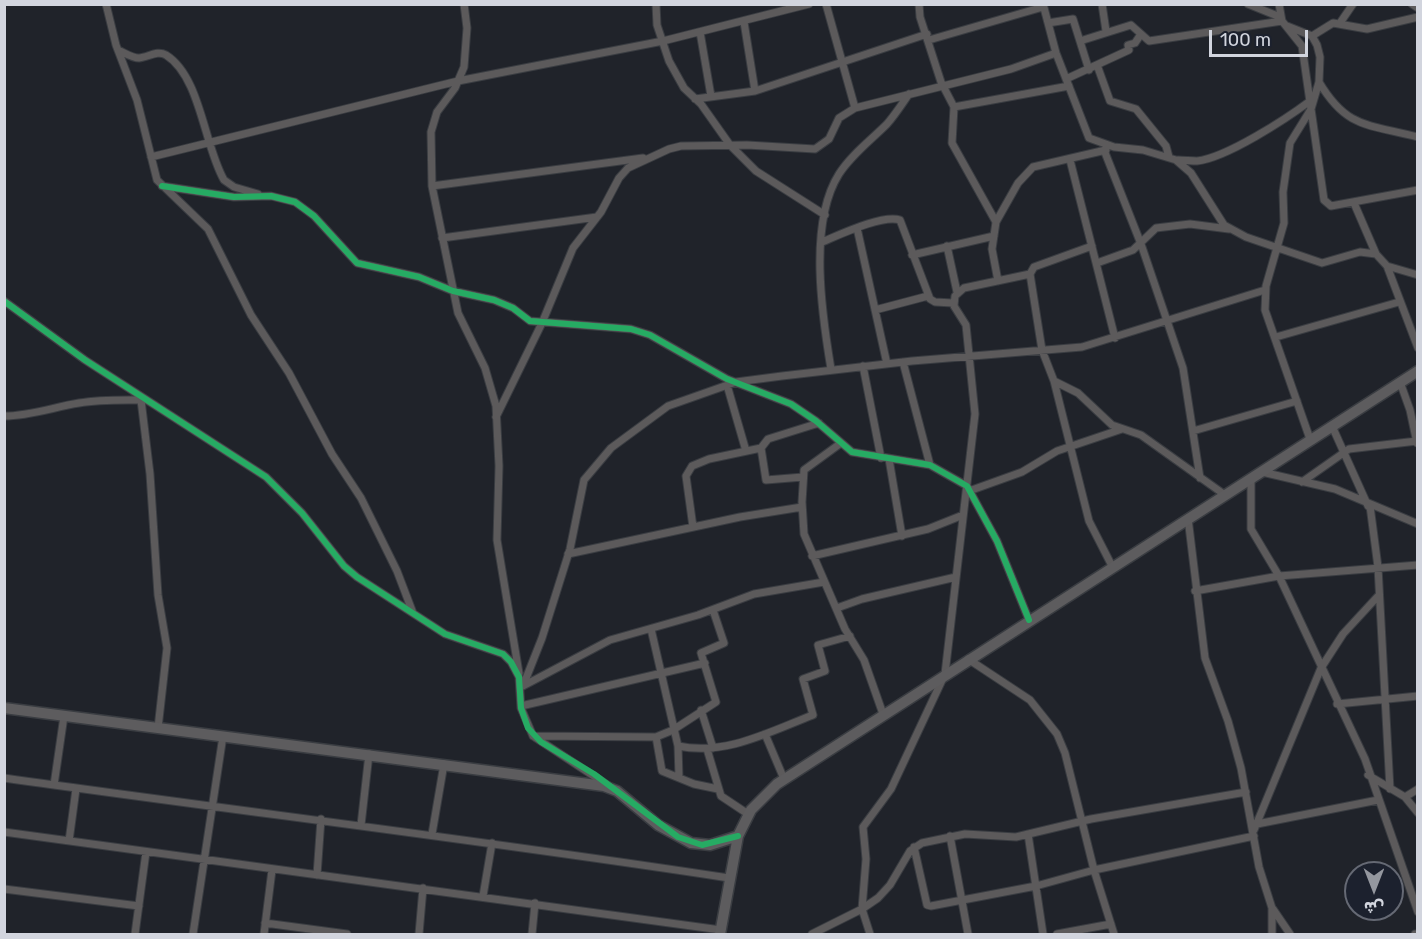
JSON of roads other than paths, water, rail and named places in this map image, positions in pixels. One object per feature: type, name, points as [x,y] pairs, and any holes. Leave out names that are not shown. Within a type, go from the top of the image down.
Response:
[{"type":"street","points":[[106,4],[118,50],[137,100],[157,180],[208,229],[251,315],[278,355],[320,434],[361,498],[397,571],[413,613]]},
{"type":"street","points":[[464,4],[467,28],[466,52],[459,81],[437,112],[432,126],[432,186],[459,319],[487,376],[496,417],[499,466],[496,540],[521,687],[521,706],[533,736],[610,787],[658,825],[691,843],[710,845],[738,836]]},
{"type":"street","points":[[656,4],[657,25],[676,78],[730,145],[768,181],[825,215]]},
{"type":"street","points":[[151,157],[459,81],[663,41],[744,22],[779,8],[809,4]]},
{"type":"street","points":[[826,4],[855,108]]},
{"type":"street","points":[[919,4],[920,17],[942,85],[954,107],[952,143],[996,222]]},
{"type":"street","points":[[1102,4],[1106,31]]},
{"type":"street","points":[[1248,4],[1312,36],[1320,57],[1319,82],[1311,105],[1290,143],[1283,192],[1284,223],[1265,290],[1266,313],[1310,439]]},
{"type":"street","points":[[1279,4],[1283,22],[1302,46],[1324,200],[1331,206],[1418,190]]},
{"type":"street","points":[[1340,23],[1353,4]]},
{"type":"street","points":[[1412,4],[1418,8]]},
{"type":"street","points":[[695,99],[755,90],[843,61],[1043,6],[1056,53],[1089,138],[1114,147],[1197,161],[1216,155],[1311,105]]},
{"type":"street","points":[[1312,36],[1327,25],[1340,23],[1367,29],[1418,17]]},
{"type":"street","points":[[1048,23],[1072,18],[1089,70]]},
{"type":"street","points":[[744,22],[755,90]]},
{"type":"street","points":[[1080,41],[1131,25],[1151,41],[1283,22]]},
{"type":"street","points":[[700,32],[711,96]]},
{"type":"street","points":[[954,107],[1067,82],[1129,50],[1128,45],[1135,43],[1141,34]]},
{"type":"street","points":[[118,50],[138,58],[156,53],[165,54],[171,59],[193,92],[219,172],[229,184],[263,195],[287,199],[304,207],[357,263],[419,277],[453,291],[505,304],[530,321],[641,332],[736,382],[783,400],[819,423],[852,452],[930,465],[968,488],[997,541],[1029,620]]},
{"type":"street","points":[[496,417],[542,323],[573,248],[597,217],[624,172],[649,158],[681,146],[730,145],[815,149],[829,139],[839,118],[855,108],[1011,69],[1056,53]]},
{"type":"street","points":[[1097,66],[1110,101],[1136,109],[1173,158],[1191,173],[1217,216],[1230,229]]},
{"type":"street","points":[[1319,82],[1339,111],[1352,119],[1418,137]]},
{"type":"street","points":[[831,369],[820,305],[822,242],[830,191],[839,173],[893,117],[909,94]]},
{"type":"street","points":[[998,281],[992,249],[996,222],[1025,173],[1039,165],[1070,160],[1114,147]]},
{"type":"street","points":[[1104,150],[1141,244],[1185,377],[1200,478]]},
{"type":"street","points":[[432,186],[649,158]]},
{"type":"street","points":[[1070,160],[1115,338]]},
{"type":"street","points":[[162,186],[234,197],[263,195]]},
{"type":"street","points":[[1354,203],[1376,254],[1387,266],[1418,348]]},
{"type":"street","points":[[442,238],[597,217]]},
{"type":"street","points":[[822,242],[857,228],[891,219],[900,220],[928,296],[935,302],[953,303]]},
{"type":"street","points":[[1097,263],[1141,244],[1152,231],[1164,227],[1202,225],[1230,229],[1322,263],[1359,252],[1376,254]]},
{"type":"street","points":[[857,228],[886,364]]},
{"type":"street","points":[[912,255],[994,236]]},
{"type":"street","points":[[947,246],[957,292],[953,303]]},
{"type":"street","points":[[1092,246],[1034,267],[1030,274],[1042,350],[1054,381],[1089,520],[1112,566]]},
{"type":"street","points":[[1387,266],[1418,275]]},
{"type":"street","points":[[957,292],[964,288],[1030,274]]},
{"type":"street","points":[[521,687],[542,638],[568,554],[584,480],[611,448],[668,406],[736,382],[831,369],[1078,348],[1265,290]]},
{"type":"street","points":[[875,310],[928,296]]},
{"type":"street","points":[[4,301],[144,400],[273,482],[350,571],[452,638],[503,654],[511,662],[519,677]]},
{"type":"street","points":[[1275,337],[1399,302]]},
{"type":"street","points":[[870,934],[862,909],[866,866],[865,824],[891,789],[945,674],[975,414],[966,325],[953,303]]},
{"type":"street","points":[[903,362],[930,465]]},
{"type":"street","points":[[862,366],[881,458]]},
{"type":"street","points":[[4,832],[272,870],[535,903],[721,932],[738,836],[748,814],[766,793],[883,714],[1418,371]]},
{"type":"street","points":[[1054,381],[1078,393],[1108,422],[1141,435],[1225,495]]},
{"type":"street","points":[[1302,482],[1343,452],[1360,446],[1417,443],[1414,411],[1400,382]]},
{"type":"street","points":[[727,385],[746,451]]},
{"type":"street","points":[[4,416],[18,416],[80,403],[113,399],[144,400]]},
{"type":"street","points":[[144,400],[158,595],[167,648],[158,728]]},
{"type":"street","points":[[1193,430],[1297,401]]},
{"type":"street","points":[[693,527],[686,476],[698,462],[761,448],[768,440],[819,423]]},
{"type":"street","points":[[1332,426],[1369,506],[1378,567],[1390,789]]},
{"type":"street","points":[[968,488],[1022,472],[1052,454],[1122,429]]},
{"type":"street","points":[[841,443],[805,468],[802,507],[804,534],[824,582],[864,660],[883,714]]},
{"type":"street","points":[[761,448],[766,480],[803,477]]},
{"type":"street","points":[[889,459],[902,536]]},
{"type":"street","points":[[1256,475],[1335,489],[1369,506],[1399,514],[1418,524]]},
{"type":"street","points":[[1256,475],[1251,529],[1279,576],[1337,704],[1365,759],[1368,775],[1418,912]]},
{"type":"street","points":[[568,554],[693,527],[802,507]]},
{"type":"street","points":[[812,556],[902,536],[963,515]]},
{"type":"street","points":[[1188,518],[1195,591],[1207,667],[1228,721],[1255,830],[1259,867],[1272,908],[1290,934]]},
{"type":"street","points":[[1195,591],[1279,576],[1418,565]]},
{"type":"street","points":[[837,608],[862,599],[956,577]]},
{"type":"street","points":[[521,687],[588,649],[713,610],[762,592],[824,582]]},
{"type":"street","points":[[1255,830],[1321,668],[1343,634],[1379,595]]},
{"type":"street","points":[[533,736],[656,737],[673,730],[717,700],[702,652],[724,643],[713,610]]},
{"type":"street","points":[[651,628],[678,746],[679,777]]},
{"type":"street","points":[[678,746],[710,748],[737,744],[813,715],[803,680],[825,671],[819,645],[850,636]]},
{"type":"street","points":[[968,659],[1030,700],[1057,734],[1065,753],[1094,870],[1114,934]]},
{"type":"street","points":[[521,706],[705,663]]},
{"type":"street","points":[[1337,704],[1418,696]]},
{"type":"street","points":[[4,708],[610,787]]},
{"type":"street","points":[[701,711],[718,789],[723,798],[748,814]]},
{"type":"street","points":[[54,785],[64,716]]},
{"type":"street","points":[[765,734],[784,779]]},
{"type":"street","points":[[193,934],[223,736]]},
{"type":"street","points":[[656,737],[661,770],[694,784],[718,789]]},
{"type":"street","points":[[361,825],[369,754]]},
{"type":"street","points":[[432,834],[444,764]]},
{"type":"street","points":[[1368,775],[1405,797],[1418,813]]},
{"type":"street","points":[[4,778],[211,807],[432,834],[729,878]]},
{"type":"street","points":[[69,841],[76,789]]},
{"type":"street","points":[[1405,797],[1418,789]]},
{"type":"street","points":[[812,934],[862,909],[885,892],[914,847],[950,836],[979,834],[1008,837],[1028,834],[1082,821],[1246,792]]},
{"type":"street","points":[[914,847],[928,906],[1036,886],[1378,800]]},
{"type":"street","points":[[317,875],[321,819]]},
{"type":"street","points":[[1028,834],[1043,934]]},
{"type":"street","points":[[950,836],[960,901],[968,934]]},
{"type":"street","points":[[483,896],[492,843]]},
{"type":"street","points":[[135,934],[146,852]]},
{"type":"street","points":[[264,934],[272,870]]},
{"type":"street","points":[[419,934],[423,888]]},
{"type":"street","points":[[4,889],[139,906]]},
{"type":"street","points":[[531,934],[535,903]]},
{"type":"street","points":[[1272,908],[1272,934]]},
{"type":"street","points":[[265,923],[347,934]]},
{"type":"street","points":[[1057,934],[1111,924]]}]
